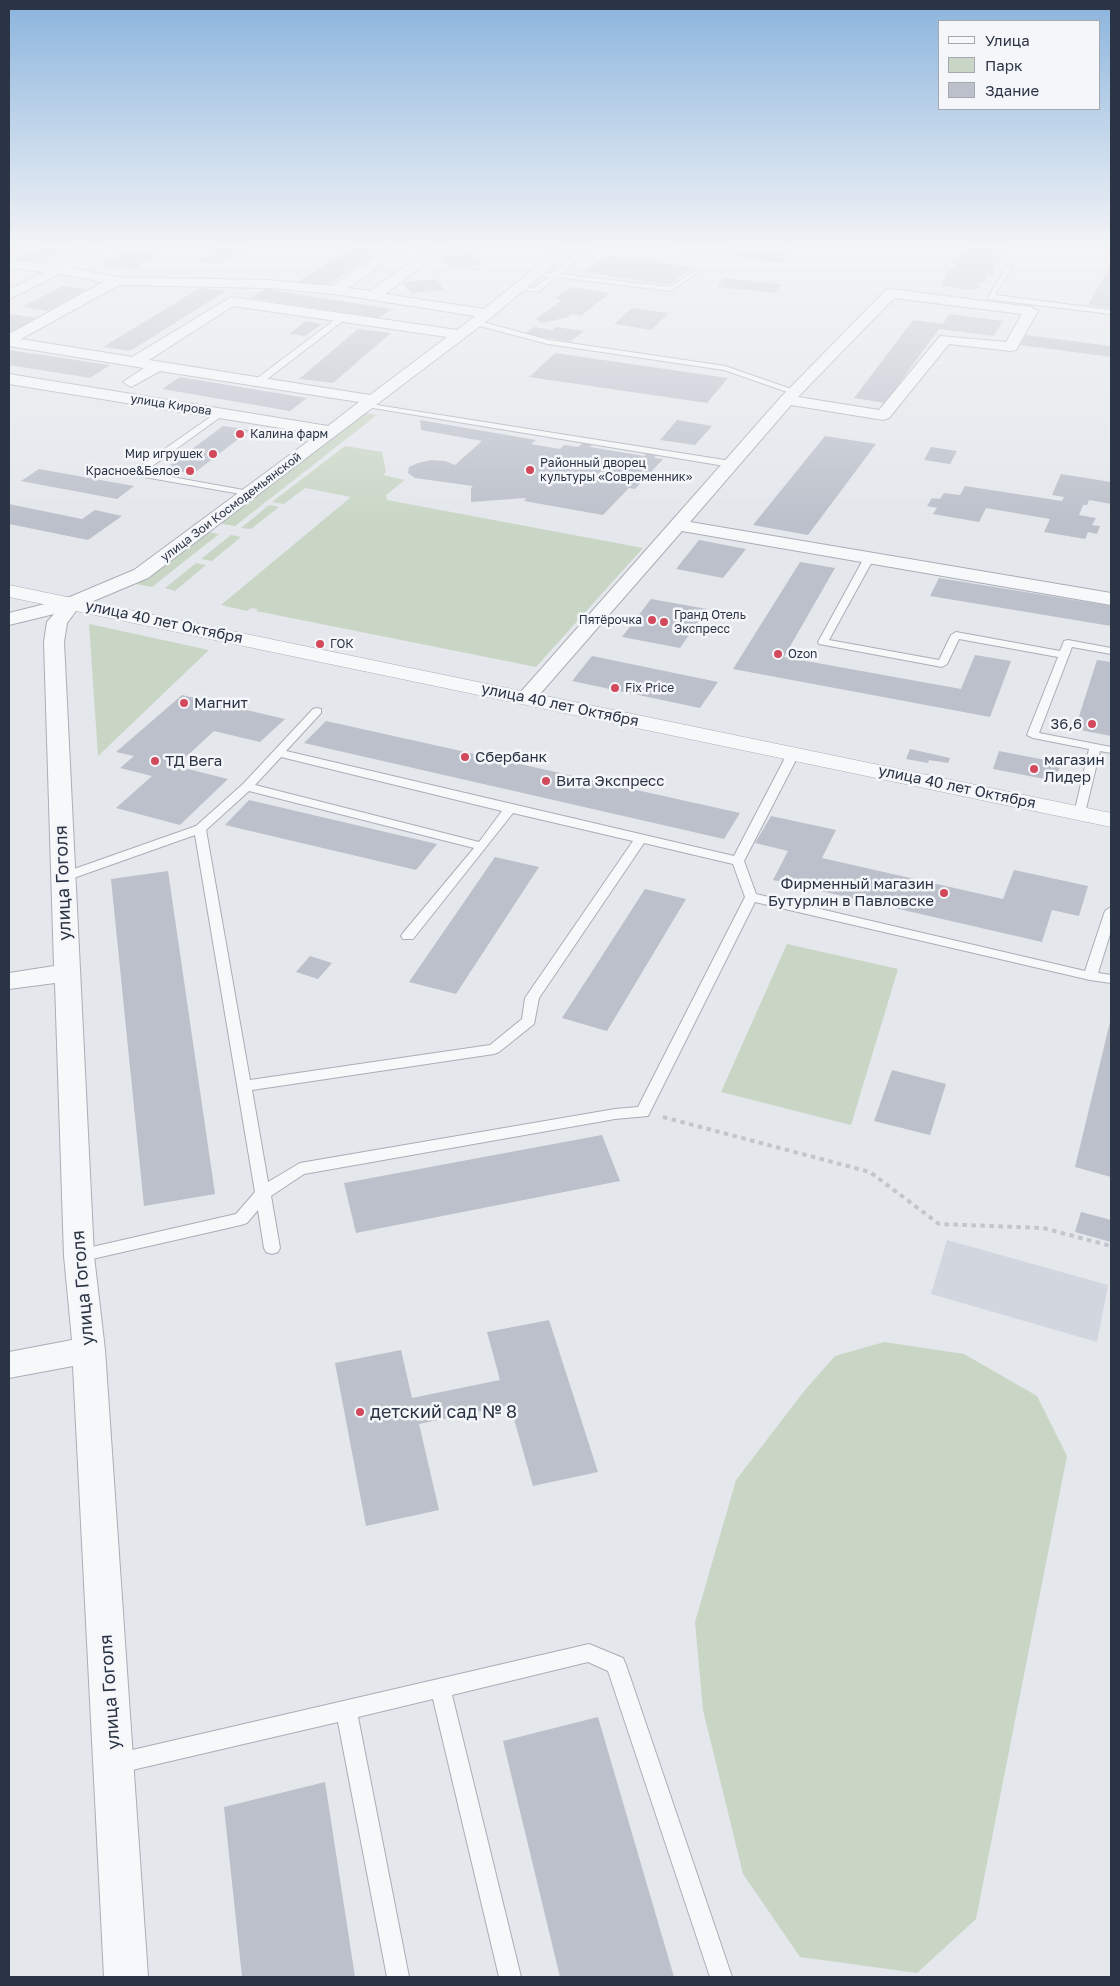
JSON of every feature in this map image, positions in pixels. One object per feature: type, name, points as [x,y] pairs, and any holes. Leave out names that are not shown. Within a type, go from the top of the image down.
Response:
[{"type":"street","points":[[135,362],[171,339]]},
{"type":"street","name":"улица Зои Космодемьянской","points":[[9,620],[72,603],[141,574],[452,339]]},
{"type":"street","points":[[526,698],[791,396],[847,339]]},
{"type":"street","points":[[791,396],[883,414],[945,339],[1011,347],[1016,339]]},
{"type":"street","points":[[9,341],[370,402]]},
{"type":"street","points":[[111,395],[158,366]]},
{"type":"street","name":"улица Кирова","points":[[9,379],[332,431]]},
{"type":"street","points":[[678,525],[1111,598]]},
{"type":"street","name":"улица 40 лет Октября","points":[[9,591],[1111,820]]},
{"type":"street","name":"улица Гоголя","points":[[72,603],[57,622],[54,642],[66,973],[79,1256],[89,1350],[126,1977]]},
{"type":"street","points":[[9,980],[66,973]]},
{"type":"street","points":[[9,1365],[89,1350]]},
{"type":"lane","points":[[259,382],[316,339]]},
{"type":"lane","points":[[539,339],[548,342],[725,368],[791,396]]},
{"type":"lane","points":[[370,402],[731,464]]},
{"type":"lane","points":[[222,413],[136,473],[248,494]]},
{"type":"lane","points":[[869,558],[823,642],[942,664],[956,635],[1064,655]]},
{"type":"lane","points":[[1111,651],[1068,643],[1033,735],[1111,750]]},
{"type":"lane","points":[[64,877],[200,829],[247,787],[317,711]]},
{"type":"lane","points":[[1080,814],[1095,747]]},
{"type":"lane","points":[[279,753],[510,809],[738,861]]},
{"type":"lane","points":[[79,1256],[241,1219],[263,1193],[300,1169],[605,1116],[643,1112],[750,897],[738,861],[793,754]]},
{"type":"lane","points":[[247,787],[482,846]]},
{"type":"lane","points":[[408,936],[510,809]]},
{"type":"lane","points":[[200,829],[272,1248]]},
{"type":"lane","points":[[245,1086],[494,1049],[529,1021],[532,998],[641,838]]},
{"type":"lane","points":[[750,897],[1090,976],[1111,978]]},
{"type":"lane","points":[[1090,976],[1111,911]]},
{"type":"lane","points":[[114,1764],[589,1653],[616,1665],[721,1977]]},
{"type":"lane","points":[[440,1688],[510,1977]]},
{"type":"lane","points":[[346,1710],[398,1977]]},
{"type":"path","points":[[643,1112],[870,1172],[939,1224],[1043,1228],[1111,1246]]},
{"type":"shaded area","points":[[947,1240],[1108,1285],[1097,1342],[931,1294]]},
{"type":"green space","points":[[360,412],[377,415],[235,526],[216,523]]},
{"type":"green space","points":[[345,446],[382,452],[386,472],[383,475],[405,480],[386,495],[387,500],[643,548],[536,667],[256,611],[258,609],[251,608],[247,611],[221,605],[351,497],[305,488],[284,504],[272,502]]},
{"type":"green space","points":[[269,505],[279,507],[251,529],[241,528]]},
{"type":"green space","points":[[204,531],[219,534],[152,587],[136,584]]},
{"type":"green space","points":[[231,535],[241,537],[212,561],[201,559]]},
{"type":"green space","points":[[196,563],[206,565],[175,591],[165,588]]},
{"type":"green space","points":[[89,624],[209,650],[98,756]]},
{"type":"green space","points":[[787,944],[898,969],[851,1125],[721,1092]]},
{"type":"green space","points":[[884,1342],[964,1354],[1037,1396],[1067,1456],[976,1919],[917,1973],[800,1957],[743,1874],[703,1710],[695,1622],[736,1480],[805,1390],[835,1356]]},
{"type":"building","points":[[117,339],[150,339],[130,351],[103,347]]},
{"type":"building","points":[[347,339],[384,339],[333,383],[299,379]]},
{"type":"building","points":[[551,339],[574,339],[570,342]]},
{"type":"building","points":[[899,339],[932,339],[885,403],[854,398]]},
{"type":"building","points":[[1024,339],[1054,339],[1111,346],[1111,357],[1020,345]]},
{"type":"building","points":[[9,350],[110,365],[90,378],[9,365]]},
{"type":"building","points":[[555,353],[728,378],[707,403],[529,377]]},
{"type":"building","points":[[180,377],[307,398],[290,411],[162,389]]},
{"type":"building","name":"Районный дворец культуры «Современник»","points":[[420,420],[536,440],[531,444],[560,449],[564,445],[578,447],[584,442],[593,444],[590,447],[644,456],[648,452],[658,453],[654,458],[663,459],[635,489],[629,488],[603,515],[524,501],[526,498],[471,502],[471,488],[473,486],[415,478],[408,473],[409,467],[431,460],[445,461],[455,465],[482,441],[421,430]]},
{"type":"building","points":[[677,420],[712,426],[695,445],[660,440]]},
{"type":"building","points":[[223,426],[250,430],[193,474],[165,469]]},
{"type":"building","points":[[825,436],[876,444],[808,535],[753,525]]},
{"type":"building","points":[[931,447],[957,451],[950,464],[924,460]]},
{"type":"building","points":[[39,469],[134,486],[117,499],[21,481]]},
{"type":"building","points":[[1061,474],[1111,482],[1111,504],[1089,500],[1087,505],[1083,505],[1079,515],[1096,518],[1092,525],[1100,526],[1097,534],[1088,532],[1085,539],[1044,532],[1050,519],[986,508],[979,522],[933,514],[937,508],[927,506],[932,498],[940,499],[944,493],[960,495],[965,486],[1062,501],[1064,497],[1052,495]]},
{"type":"building","points":[[9,504],[82,519],[95,510],[122,516],[88,540],[9,524]]},
{"type":"building","points":[[699,540],[746,549],[723,578],[676,569]]},
{"type":"building","points":[[800,562],[835,568],[784,657],[961,689],[975,655],[1011,661],[990,717],[733,669]]},
{"type":"building","points":[[939,578],[1111,606],[1111,626],[930,596]]},
{"type":"building","points":[[651,599],[707,609],[680,648],[622,637]]},
{"type":"building","points":[[592,656],[718,682],[700,708],[572,681]]},
{"type":"building","points":[[1097,660],[1111,662],[1111,736],[1075,729]]},
{"type":"building","name":"ТД Вега","points":[[182,695],[285,719],[260,742],[214,731],[176,766],[228,779],[180,825],[116,808],[152,776],[120,768],[134,756],[116,752]]},
{"type":"building","points":[[326,721],[740,813],[724,839],[304,743]]},
{"type":"building","points":[[910,749],[950,758],[948,763],[929,760],[928,763],[906,759]]},
{"type":"building","points":[[999,751],[1061,763],[1055,781],[993,769]]},
{"type":"building","points":[[249,800],[437,844],[416,870],[225,825]]},
{"type":"building","points":[[771,816],[836,830],[822,858],[1003,899],[1014,870],[1088,886],[1079,916],[1052,910],[1042,942],[773,880],[788,851],[755,843]]},
{"type":"building","points":[[495,857],[539,867],[456,994],[409,982]]},
{"type":"building","points":[[168,871],[215,1194],[144,1206],[111,879]]},
{"type":"building","points":[[645,889],[686,899],[607,1031],[562,1018]]},
{"type":"building","points":[[310,956],[332,963],[318,979],[296,972]]},
{"type":"building","points":[[1111,1018],[1111,1177],[1075,1167]]},
{"type":"building","points":[[892,1070],[946,1084],[930,1135],[874,1121]]},
{"type":"building","points":[[602,1135],[620,1181],[356,1233],[344,1183]]},
{"type":"building","points":[[1081,1212],[1111,1220],[1111,1242],[1075,1232]]},
{"type":"building","points":[[549,1320],[598,1472],[533,1486],[510,1405],[419,1424],[439,1510],[366,1526],[335,1363],[401,1350],[412,1398],[500,1380],[487,1332]]},
{"type":"building","points":[[598,1717],[674,1977],[560,1977],[503,1741]]},
{"type":"building","points":[[325,1782],[355,1977],[242,1977],[224,1807]]},
{"type":"place","name":"Калина фарм","points":[[240,434]]},
{"type":"place","name":"Мир игрушек","points":[[213,454]]},
{"type":"place","name":"Районный дворец культуры «Современник»","points":[[530,470]]},
{"type":"place","name":"Красное&Белое","points":[[190,471]]},
{"type":"place","name":"Пятёрочка","points":[[652,620]]},
{"type":"place","name":"Гранд Отель Экспресс","points":[[664,622]]},
{"type":"place","name":"ГОК","points":[[320,644]]},
{"type":"place","name":"Ozon","points":[[778,654]]},
{"type":"place","name":"Fix Price","points":[[615,688]]},
{"type":"place","name":"Магнит","points":[[184,703]]},
{"type":"place","name":"36,6","points":[[1092,724]]},
{"type":"place","name":"Сбербанк","points":[[465,757]]},
{"type":"place","name":"ТД Вега","points":[[155,761]]},
{"type":"place","name":"магазин Лидер","points":[[1034,769]]},
{"type":"place","name":"Вита Экспресс","points":[[546,781]]},
{"type":"place","name":"Фирменный магазин Бутурлин в Павловске","points":[[944,893]]},
{"type":"place","name":"детский сад № 8","points":[[360,1412]]}]
